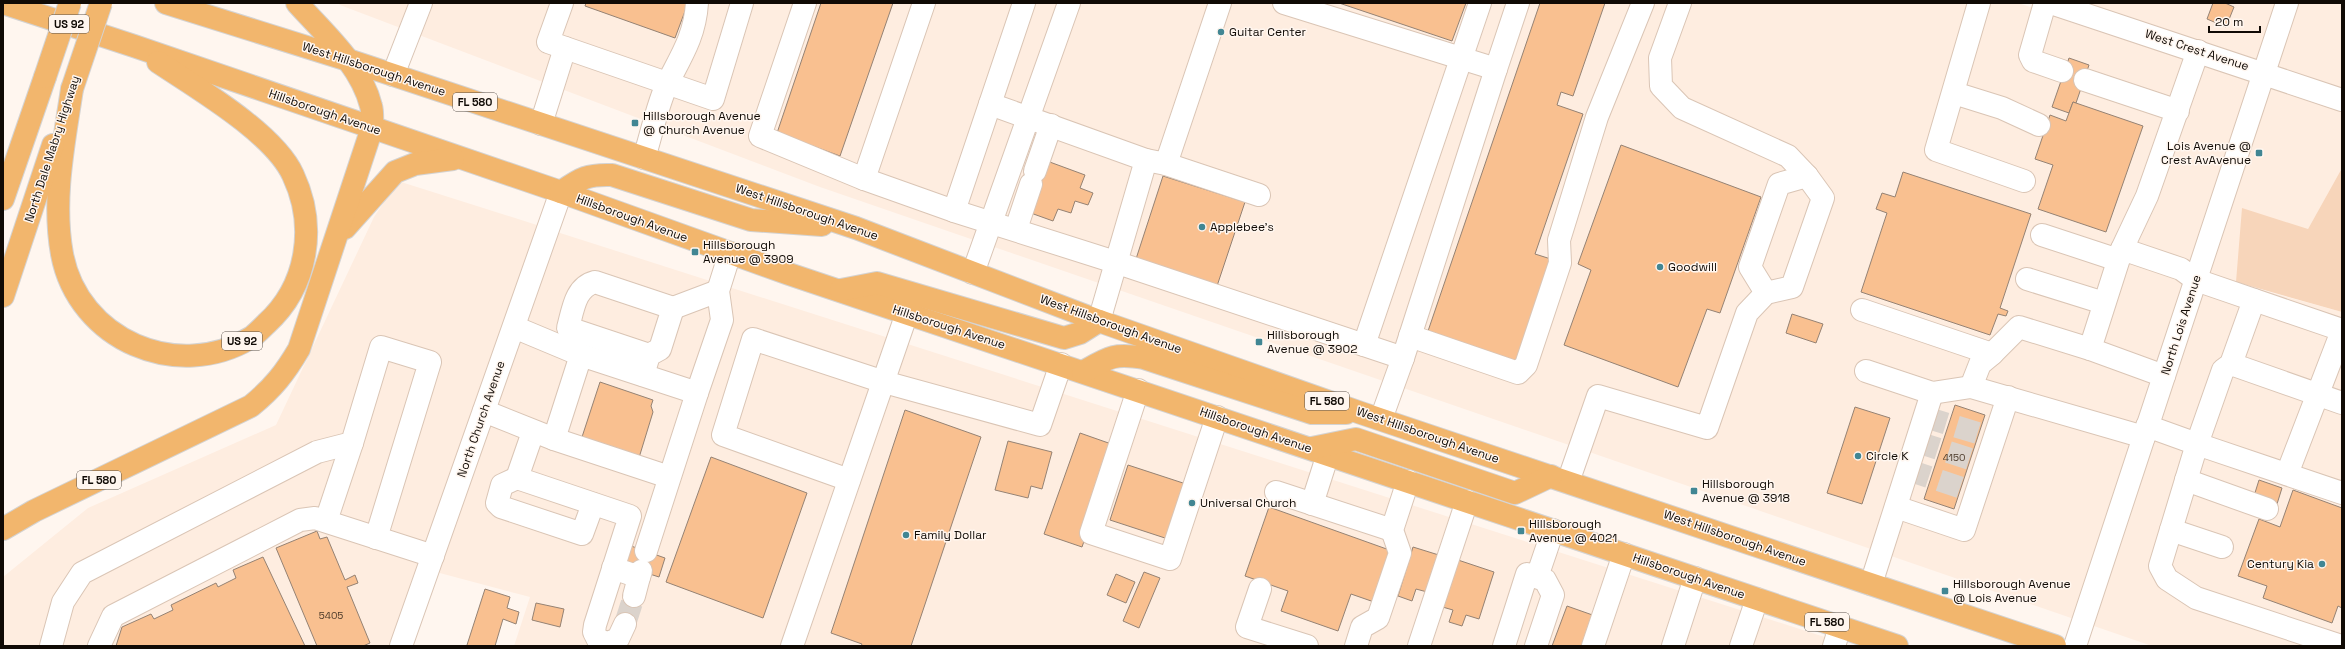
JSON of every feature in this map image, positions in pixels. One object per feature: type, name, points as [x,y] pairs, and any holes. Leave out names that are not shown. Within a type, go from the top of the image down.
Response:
[{"type":"main road","name":"Hillsborough Avenue","points":[[3,3],[134,46],[561,192],[838,290],[1757,599],[1837,636],[1897,646]]},
{"type":"main road","points":[[3,199],[70,3]]},
{"type":"main road","name":"North Dale Mabry Highway","points":[[3,296],[101,3]]},
{"type":"main road","name":"West Hillsborough Avenue","points":[[166,3],[348,60],[856,228],[1099,321],[1371,416],[2055,646]]},
{"type":"main road","points":[[297,3],[348,60],[365,90],[371,107],[372,128],[339,235]]},
{"type":"main road","name":"US 92","points":[[72,89],[58,180],[62,254],[72,287],[89,313],[113,335],[143,348],[181,356],[220,350],[252,337],[278,313],[294,288],[306,250],[305,212],[293,174],[268,141],[228,110],[134,46]]},
{"type":"main road","name":"FL 580","points":[[3,529],[34,511],[251,406],[271,390],[284,375],[299,349],[339,235],[377,190],[395,172],[415,164],[460,158]]},
{"type":"main road","points":[[561,192],[575,182],[592,174],[612,175],[750,220],[856,228]]},
{"type":"main road","points":[[838,290],[877,283],[1064,338],[1080,333],[1099,321]]},
{"type":"main road","points":[[1083,372],[1108,358],[1124,354],[1144,358],[1312,413],[1371,416]]},
{"type":"main road","points":[[1319,451],[1356,439],[1515,493],[1560,479]]},
{"type":"street","points":[[393,75],[421,3]]},
{"type":"street","points":[[562,3],[548,42],[712,99],[742,3]]},
{"type":"street","points":[[805,3],[760,136],[864,179],[1403,358]]},
{"type":"street","points":[[864,179],[924,3]]},
{"type":"street","points":[[954,210],[1024,3]]},
{"type":"street","points":[[973,273],[1069,3]]},
{"type":"street","points":[[1099,321],[1115,262],[1220,3]]},
{"type":"street","points":[[1284,3],[1496,69]]},
{"type":"street","points":[[1364,345],[1480,3]]},
{"type":"street","points":[[1371,416],[1403,358],[1518,3]]},
{"type":"street","points":[[1410,336],[1518,373],[1526,365],[1560,263],[1559,240],[1597,117],[1643,3]]},
{"type":"street","points":[[1560,479],[1598,396],[1707,428],[1747,313],[1766,293],[1792,287],[1823,198],[1807,176],[1788,156],[1682,108],[1661,86],[1660,58],[1680,3]]},
{"type":"street","points":[[1979,3],[1954,93],[1936,150],[2024,181]]},
{"type":"street","points":[[2045,3],[2030,55],[2034,61],[2062,71]]},
{"type":"street","name":"West Crest Avenue","points":[[2051,3],[2264,72],[2342,100]]},
{"type":"street","name":"North Lois Avenue","points":[[2075,646],[2287,3]]},
{"type":"street","points":[[644,158],[668,83],[684,55],[701,9]]},
{"type":"street","points":[[541,124],[565,48]]},
{"type":"street","points":[[2090,349],[2120,254],[2148,196],[2198,51]]},
{"type":"street","points":[[2085,80],[2178,111]]},
{"type":"street","points":[[1954,93],[2002,108],[2039,125]]},
{"type":"street","points":[[990,104],[1156,162],[1259,195]]},
{"type":"street","points":[[1016,229],[1051,125]]},
{"type":"street","points":[[1766,293],[1750,267],[1771,203],[1779,184],[1807,176]]},
{"type":"street","name":"North Church Avenue","points":[[401,646],[561,192]]},
{"type":"street","points":[[2042,235],[2181,269],[2196,280],[2342,331],[2287,474]]},
{"type":"street","points":[[613,568],[640,574],[669,477],[722,320],[718,291],[730,253]]},
{"type":"street","points":[[2027,279],[2104,303]]},
{"type":"street","points":[[697,393],[605,340],[568,328],[580,288],[586,284],[594,282],[673,308],[718,291]]},
{"type":"street","points":[[2254,300],[2231,364],[2223,370],[2197,444],[2160,566],[2167,579],[2196,598],[2341,646]]},
{"type":"street","points":[[646,365],[660,349],[673,308]]},
{"type":"street","points":[[1862,310],[1992,354]]},
{"type":"street","points":[[792,646],[907,313]]},
{"type":"street","points":[[514,327],[589,358],[646,365]]},
{"type":"street","points":[[1971,387],[1980,364],[2019,327],[2090,349],[2164,376]]},
{"type":"street","points":[[849,480],[723,435],[753,339],[884,382],[1040,425],[1061,364]]},
{"type":"street","points":[[554,439],[589,358],[605,340]]},
{"type":"street","points":[[326,521],[381,347],[430,362],[376,538]]},
{"type":"street","points":[[2231,364],[2342,404]]},
{"type":"street","points":[[1866,371],[1932,393],[1971,387],[2197,444],[2342,493]]},
{"type":"street","points":[[1138,390],[1091,533],[1170,559],[1217,417]]},
{"type":"street","points":[[1871,584],[1932,393]]},
{"type":"street","points":[[1896,508],[1964,530],[2008,397]]},
{"type":"street","points":[[484,411],[533,432],[669,477]]},
{"type":"street","points":[[518,478],[533,432]]},
{"type":"street","points":[[51,646],[63,602],[82,572],[317,452],[352,442]]},
{"type":"street","points":[[1312,504],[1319,451]]},
{"type":"street","points":[[584,501],[567,529],[501,507],[497,503],[502,485],[518,478],[654,524]]},
{"type":"street","points":[[2186,480],[2267,509]]},
{"type":"street","points":[[1356,646],[1362,627],[1378,618],[1400,554],[1392,530],[1408,481]]},
{"type":"street","points":[[1276,492],[1392,530]]},
{"type":"street","points":[[1419,646],[1467,501]]},
{"type":"street","points":[[625,624],[618,638],[608,643],[598,640],[594,632],[594,625],[630,516]]},
{"type":"street","points":[[99,646],[113,616],[300,520],[315,518],[433,556]]},
{"type":"street","points":[[1537,577],[1553,530]]},
{"type":"street","points":[[2171,530],[2222,547]]},
{"type":"street","points":[[1593,646],[1624,554]]},
{"type":"street","points":[[1504,646],[1527,574],[1545,580],[1553,595],[1536,646]]},
{"type":"street","points":[[1672,646],[1695,578]]},
{"type":"street","points":[[1260,589],[1247,627],[1307,646]]},
{"type":"street","points":[[1741,646],[1757,599]]},
{"type":"shaded area","points":[[338,3],[2018,3],[2253,79],[2074,619],[820,187]]},
{"type":"shaded area","points":[[2083,3],[2278,3],[2259,60]]},
{"type":"shaded area","points":[[2296,3],[2342,3],[2342,89],[2276,66]]},
{"type":"shaded area","points":[[2269,85],[2342,110],[2342,168],[2308,229],[2236,283],[2342,312],[2342,646],[2152,646],[2091,625]]},
{"type":"shaded area","points":[[2342,168],[2342,312],[2236,282],[2242,208],[2308,229]]},
{"type":"shaded area","points":[[398,181],[540,226],[391,646],[3,646],[3,577],[88,508],[276,425],[374,217]]},
{"type":"shaded area","points":[[557,232],[1851,646],[514,646],[530,597],[436,572]]},
{"type":"building","points":[[586,3],[688,3],[675,38],[585,6]]},
{"type":"building","points":[[821,3],[893,3],[840,156],[777,133]]},
{"type":"building","points":[[1339,3],[1466,3],[1452,41]]},
{"type":"building","points":[[1540,3],[1605,3],[1573,96],[1561,92],[1557,105],[1583,114],[1535,254],[1554,260],[1518,366],[1427,334]]},
{"type":"building","points":[[2213,3],[2225,3],[2234,7],[2226,27],[2207,19]]},
{"type":"building","points":[[2069,58],[2089,65],[2076,103],[2073,102],[2069,113],[2052,107]]},
{"type":"building","points":[[2073,102],[2143,126],[2106,232],[2038,209],[2053,165],[2035,159],[2050,115],[2066,121]]},
{"type":"building","name":"Goodwill","points":[[1621,145],[1761,197],[1720,313],[1707,309],[1678,387],[1564,345],[1591,270],[1578,264]]},
{"type":"building","points":[[1047,161],[1085,175],[1080,188],[1093,193],[1088,205],[1075,201],[1071,213],[1058,209],[1053,221],[1028,212]]},
{"type":"building","points":[[1903,172],[2031,214],[2000,308],[2008,311],[2006,316],[1998,314],[1990,335],[1861,292],[1887,213],[1876,209],[1882,193],[1895,197]]},
{"type":"building","points":[[1163,176],[1245,202],[1216,289],[1135,262]]},
{"type":"building","points":[[1792,314],[1823,324],[1816,343],[1786,333]]},
{"type":"building","points":[[600,382],[653,400],[651,406],[653,412],[638,461],[582,437]]},
{"type":"building","name":"Circle K","points":[[1955,405],[1985,415],[1954,509],[1924,499]]},
{"type":"building","name":"Circle K","points":[[1855,407],[1890,418],[1862,504],[1827,493]]},
{"type":"building","name":"Family Dollar","points":[[905,410],[981,437],[911,646],[861,646],[862,644],[831,633]]},
{"type":"building","points":[[1080,433],[1117,446],[1082,547],[1044,534]]},
{"type":"building","points":[[1008,441],[1052,452],[1042,489],[1031,486],[1028,498],[995,490]]},
{"type":"building","points":[[711,457],[807,493],[763,618],[666,582]]},
{"type":"building","points":[[1128,465],[1186,484],[1168,539],[1110,520]]},
{"type":"building","points":[[2259,480],[2282,488],[2277,504],[2254,496]]},
{"type":"building","points":[[2293,490],[2342,508],[2342,608],[2338,606],[2332,623],[2263,598],[2267,586],[2238,576],[2259,519],[2280,527]]},
{"type":"building","points":[[1269,507],[1395,552],[1377,603],[1351,594],[1338,631],[1281,611],[1288,591],[1245,576]]},
{"type":"building","points":[[317,531],[320,539],[327,537],[345,580],[355,575],[358,583],[347,587],[370,643],[363,646],[317,646],[276,548]]},
{"type":"building","points":[[631,546],[665,558],[659,577],[625,566]]},
{"type":"building","points":[[1413,547],[1442,556],[1431,593],[1416,589],[1412,601],[1398,596]]},
{"type":"building","points":[[263,557],[305,646],[116,646],[122,627],[151,614],[154,619],[173,610],[171,605],[216,583],[218,587],[236,578],[233,570]]},
{"type":"building","points":[[1455,559],[1494,572],[1479,619],[1466,615],[1462,626],[1449,622],[1453,610],[1439,606]]},
{"type":"building","points":[[1144,572],[1160,578],[1139,628],[1123,621]]},
{"type":"building","points":[[1116,574],[1135,582],[1126,603],[1107,595]]},
{"type":"building","points":[[485,589],[510,597],[507,608],[519,612],[516,624],[503,619],[495,646],[468,646],[467,645]]},
{"type":"building","points":[[536,603],[564,609],[560,627],[532,620]]},
{"type":"building","points":[[1567,606],[1601,618],[1591,646],[1552,646]]},
{"type":"tunnel","points":[[1925,417],[1994,438]]},
{"type":"tunnel","points":[[1917,442],[1986,464]]},
{"type":"tunnel","points":[[1908,470],[1977,493]]},
{"type":"tunnel","points":[[625,624],[634,596]]},
{"type":"place","name":"Guitar Center","points":[[1221,32]]},
{"type":"place","name":"Hillsborough Avenue @ Church Avenue","points":[[635,123]]},
{"type":"place","name":"Lois Avenue @ Crest AvAvenue","points":[[2259,153]]},
{"type":"place","name":"Applebee's","points":[[1202,227]]},
{"type":"place","name":"Hillsborough Avenue @ 3909","points":[[695,252]]},
{"type":"place","name":"Goodwill","points":[[1660,267]]},
{"type":"place","name":"Hillsborough Avenue @ 3902","points":[[1259,342]]},
{"type":"place","name":"Circle K","points":[[1858,456]]},
{"type":"place","name":"Hillsborough Avenue @ 3918","points":[[1694,491]]},
{"type":"place","name":"Universal Church","points":[[1192,503]]},
{"type":"place","name":"Hillsborough Avenue @ 4021","points":[[1521,531]]},
{"type":"place","name":"Family Dollar","points":[[906,535]]},
{"type":"place","name":"Century Kia","points":[[2322,564]]},
{"type":"place","name":"Hillsborough Avenue @ Lois Avenue","points":[[1945,591]]}]
